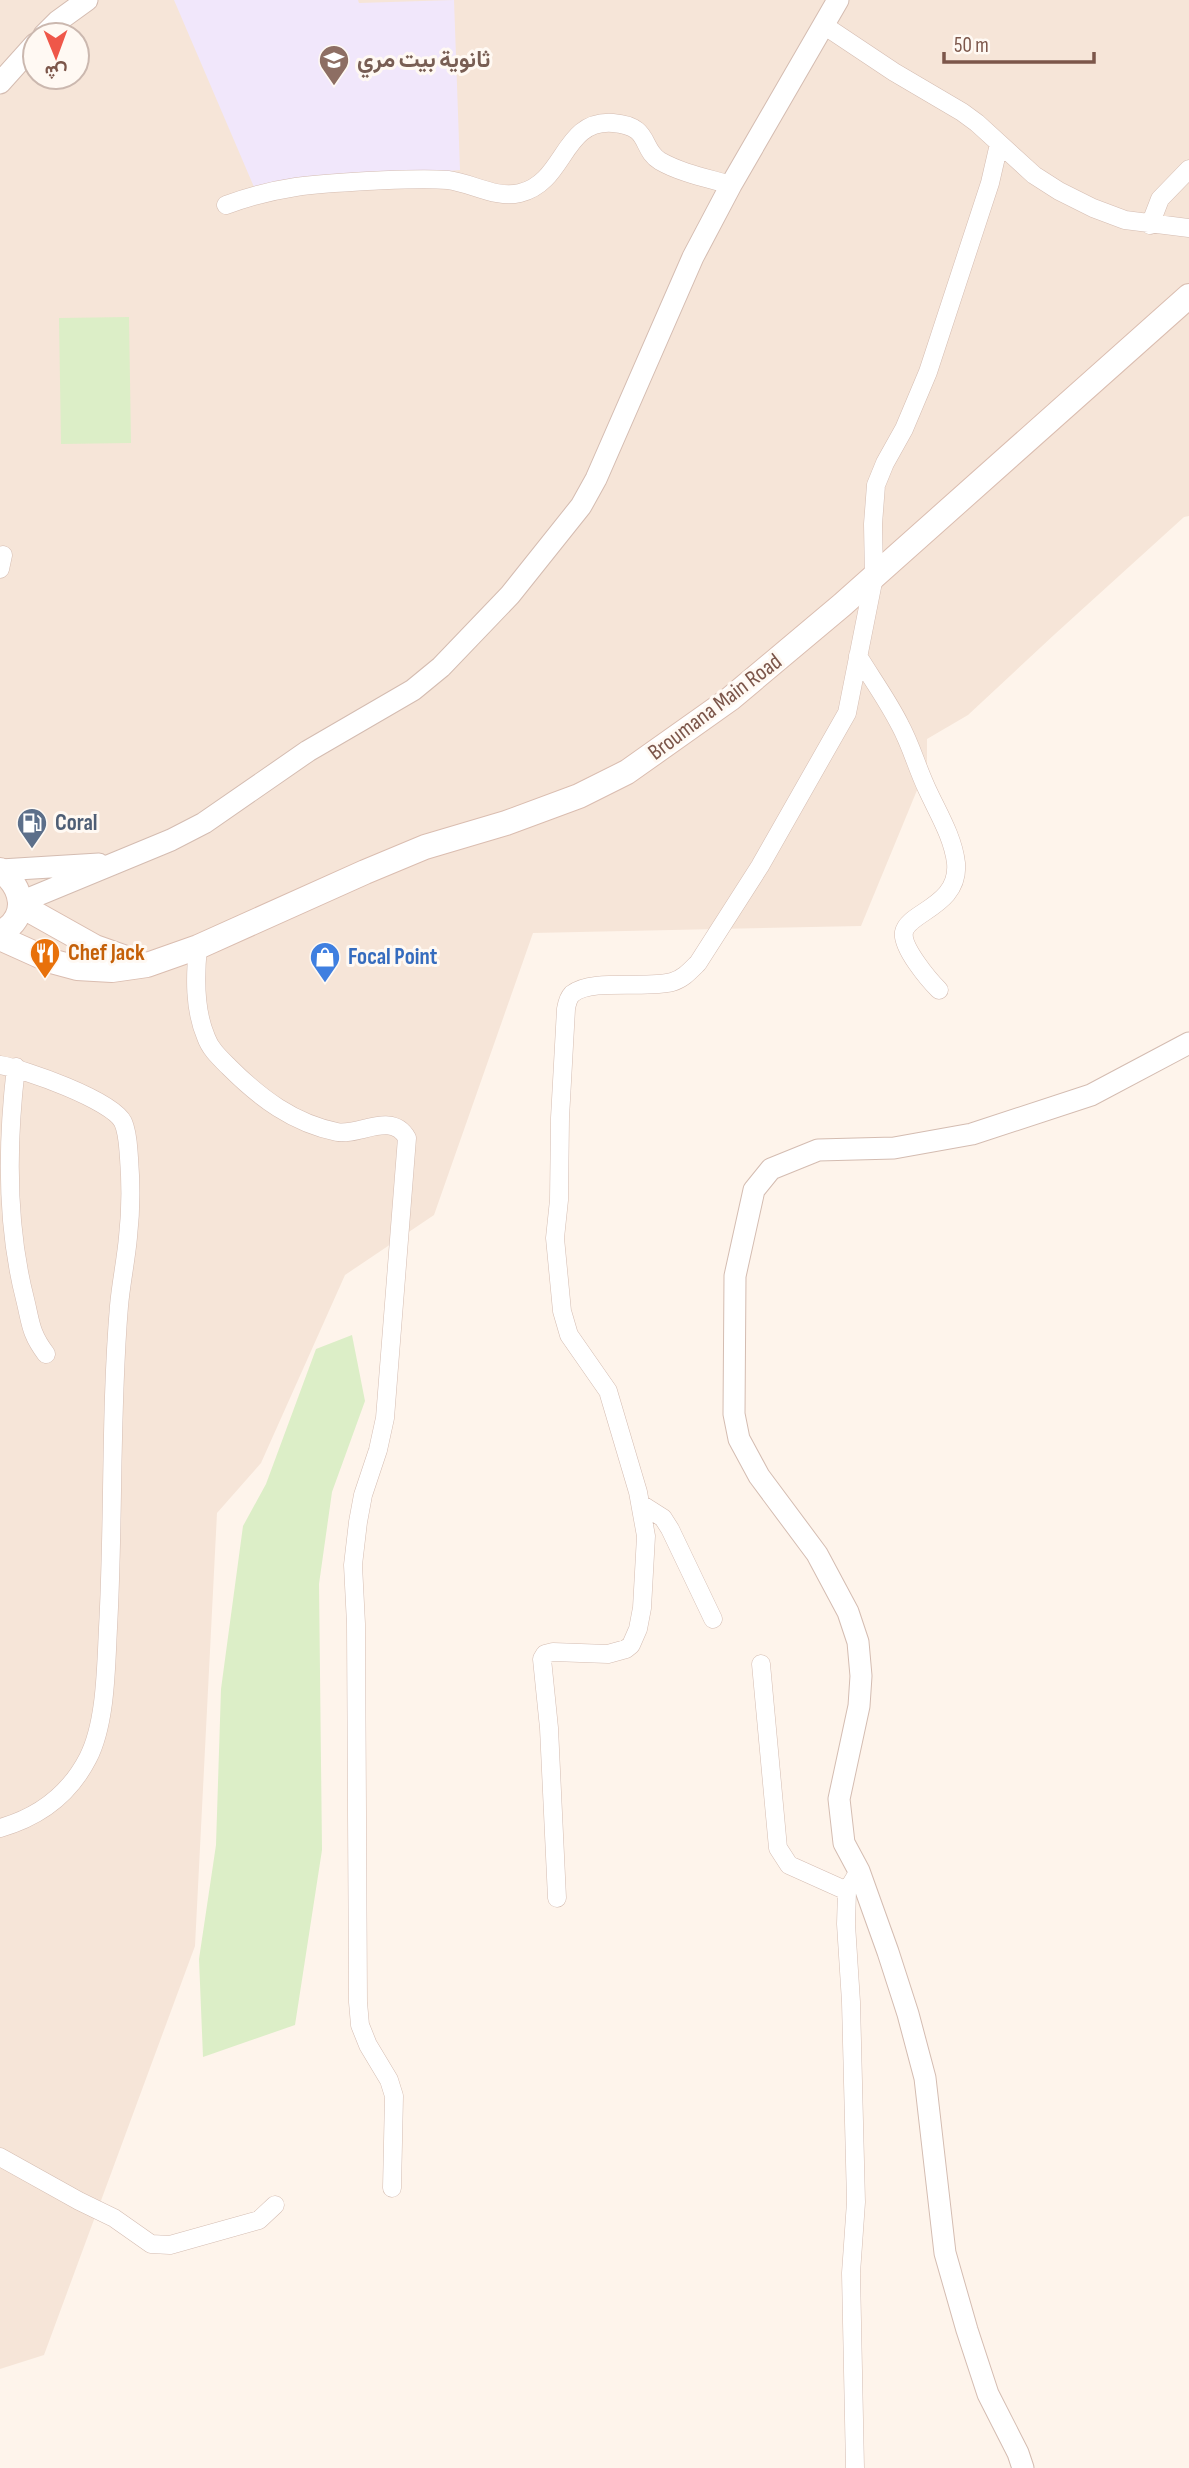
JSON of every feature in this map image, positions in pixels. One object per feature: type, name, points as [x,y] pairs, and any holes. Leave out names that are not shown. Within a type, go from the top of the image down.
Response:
[{"type":"main road","name":"Broumana Main Road","points":[[0,938],[51,961],[76,968],[111,970],[147,965],[198,947],[425,847],[579,796],[627,772],[730,699],[874,577],[1189,296]]},
{"type":"main road","points":[[0,933],[12,925],[21,903],[15,883],[1,870]]},
{"type":"main road","points":[[21,903],[95,947],[147,965]]},
{"type":"street","points":[[58,21],[87,0]]},
{"type":"street","points":[[21,903],[204,824],[308,751],[413,690],[441,667],[510,595],[581,506],[596,479],[688,269],[730,185],[838,0]]},
{"type":"street","points":[[825,26],[894,72],[952,105],[977,123],[1034,175],[1059,191],[1125,220],[1189,228]]},
{"type":"street","points":[[0,83],[21,60]]},
{"type":"street","points":[[226,205],[279,188],[388,180],[449,180],[505,195],[522,193],[551,175],[565,150],[583,130],[611,123],[640,132],[657,159],[683,171],[730,185]]},
{"type":"street","points":[[557,1898],[549,1728],[542,1659],[545,1654],[553,1652],[608,1654],[631,1645],[638,1629],[646,1536],[641,1504],[608,1391],[569,1335],[562,1311],[555,1238],[559,1200],[559,1118],[566,1009],[571,995],[581,989],[667,983],[685,976],[698,963],[760,866],[840,726],[852,696],[874,577],[876,485],[928,372],[990,183],[999,144]]},
{"type":"street","points":[[1150,225],[1160,199],[1189,169]]},
{"type":"street","points":[[858,656],[901,726],[916,768],[952,845],[956,866],[955,881],[940,901],[906,926],[903,934],[924,974],[939,990]]},
{"type":"street","points":[[1,870],[115,863]]},
{"type":"street","points":[[198,947],[196,973],[201,1025],[216,1054],[239,1077],[272,1106],[308,1124],[341,1133],[378,1124],[401,1131],[407,1138],[385,1418],[363,1495],[353,1565],[356,1624],[358,2002],[360,2025],[368,2045],[389,2080],[394,2096],[391,2188]]},
{"type":"street","points":[[1023,2468],[988,2394],[967,2330],[945,2253],[925,2078],[908,2014],[859,1871],[844,1843],[839,1799],[859,1706],[861,1676],[858,1642],[848,1612],[817,1554],[781,1508],[739,1439],[734,1414],[735,1276],[754,1190],[771,1169],[818,1150],[894,1148],[972,1134],[1091,1095],[1189,1043]]},
{"type":"street","points":[[0,1828],[20,1823],[46,1809],[68,1789],[89,1757],[102,1713],[110,1585],[113,1390],[131,1181],[128,1138],[122,1120],[114,1112],[100,1102],[8,1066],[13,1244],[33,1337],[46,1354]]},
{"type":"street","points":[[641,1504],[663,1518],[670,1529],[713,1619]]},
{"type":"street","points":[[761,1664],[778,1848],[789,1866],[847,1891]]},
{"type":"street","points":[[855,2468],[851,2273],[856,2202],[851,2002],[846,1924],[847,1891],[859,1871]]},
{"type":"street","points":[[0,2157],[114,2218],[151,2244],[170,2245],[259,2220],[275,2205]]},
{"type":"shaded area","points":[[0,0],[1189,0],[1189,516],[1184,517],[968,715],[927,739],[927,766],[861,926],[533,933],[434,1215],[345,1275],[261,1463],[217,1513],[195,1946],[44,2355],[0,2369]]},
{"type":"shaded area","name":"ثانوية بيت مري","points":[[174,0],[358,0],[359,3],[454,0],[460,170],[254,187]]},
{"type":"green space","points":[[129,317],[131,443],[61,444],[59,318]]},
{"type":"green space","points":[[352,1335],[365,1401],[332,1492],[319,1584],[322,1850],[295,2025],[203,2057],[199,1959],[216,1845],[221,1689],[243,1526],[266,1484],[316,1349]]},
{"type":"place","name":"ثانوية بيت مري","points":[[334,87]]},
{"type":"place","name":"Coral","points":[[32,850]]},
{"type":"place","name":"Chef Jack","points":[[45,980]]},
{"type":"place","name":"Focal Point","points":[[325,984]]}]
